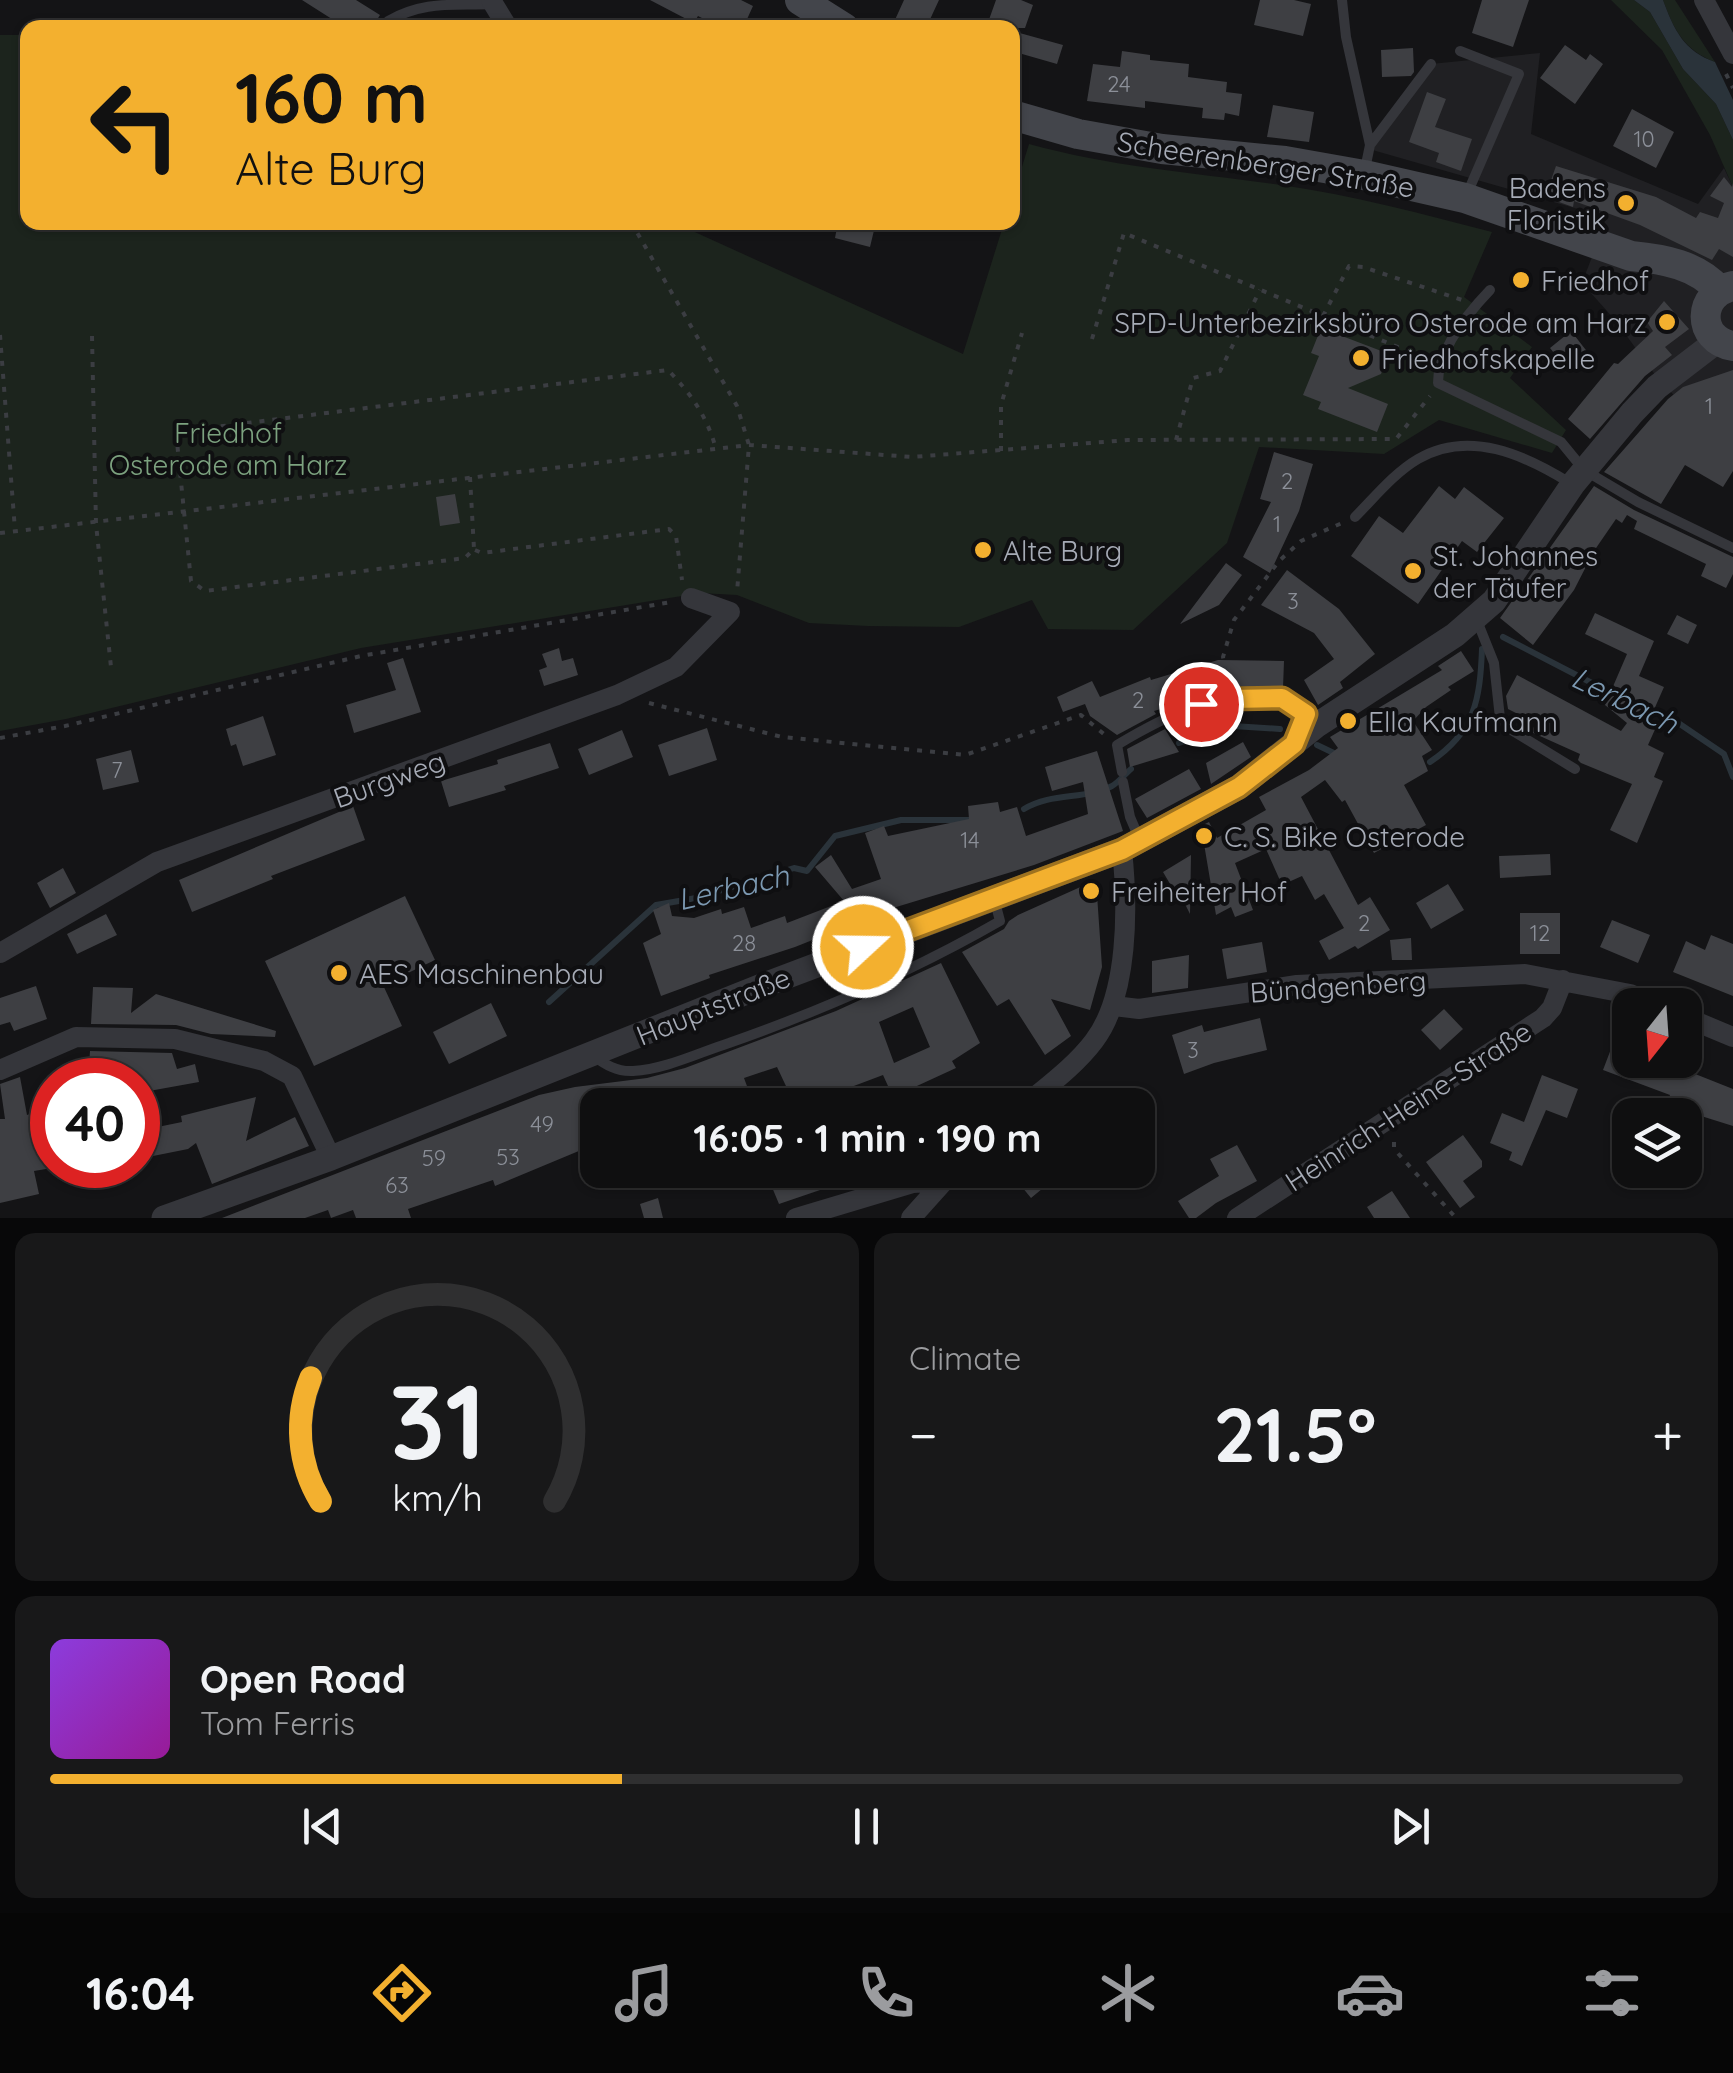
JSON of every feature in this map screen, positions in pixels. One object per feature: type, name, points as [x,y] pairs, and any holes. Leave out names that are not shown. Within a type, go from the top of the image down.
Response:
[{"type":"main road","points":[[800,0],[831,20]]},
{"type":"main road","name":"Scheerenberger Straße","points":[[1020,116],[1078,134],[1162,148],[1285,161],[1367,160],[1632,256],[1685,266],[1708,278],[1720,292],[1705,322],[1725,344]]},
{"type":"street","points":[[1704,0],[1733,54]]},
{"type":"street","name":"Hauptstraße","points":[[164,1218],[331,1158],[1131,845],[1239,787],[1317,724],[1455,635],[1494,601],[1578,477],[1657,387],[1725,344]]},
{"type":"street","points":[[690,598],[730,612]]},
{"type":"street","name":"Burgweg","points":[[0,953],[157,862],[616,695],[676,668],[730,612]]},
{"type":"street","points":[[1045,1088],[1086,1050],[1114,1006],[1122,971],[1131,845]]},
{"type":"street","name":"Bündgenberg","points":[[1114,1006],[1139,1009],[1297,985],[1525,974],[1612,990]]},
{"type":"street","name":"Heinrich-Heine-Straße","points":[[1237,1218],[1543,1018],[1552,1008],[1563,980]]},
{"type":"street","points":[[1702,1024],[1733,1037]]},
{"type":"street","points":[[0,1070],[76,1038],[175,1039],[264,1061],[292,1076],[331,1158]]},
{"type":"street","points":[[796,1218],[894,1188]]},
{"type":"street","points":[[911,1218],[937,1188]]},
{"type":"lane","points":[[1342,0],[1367,160]]},
{"type":"lane","points":[[390,20],[430,3],[493,2]]},
{"type":"lane","points":[[1460,51],[1519,74],[1465,198]]},
{"type":"lane","points":[[1367,160],[1431,64]]},
{"type":"lane","points":[[1490,290],[1438,364],[1438,384],[1561,442],[1578,477]]},
{"type":"lane","points":[[1355,517],[1416,460],[1438,450],[1471,444],[1527,457],[1578,477],[1733,548]]},
{"type":"lane","points":[[1476,617],[1494,664],[1500,718],[1513,731],[1574,769]]},
{"type":"lane","points":[[1131,845],[1117,745],[1183,709],[1230,699],[1282,698],[1306,714],[1298,742]]},
{"type":"lane","points":[[591,1054],[610,1068],[632,1071],[676,1062],[802,1017],[937,957],[1000,921],[994,896]]},
{"type":"path","points":[[636,230],[737,406],[749,445],[737,595],[730,612]]},
{"type":"path","points":[[1092,339],[1124,233],[1438,364]]},
{"type":"path","points":[[1323,316],[1350,266],[1476,305]]},
{"type":"path","points":[[1176,440],[1193,378],[1220,371],[1260,290]]},
{"type":"path","points":[[1000,451],[1001,405],[1022,333]]},
{"type":"path","points":[[0,336],[15,530]]},
{"type":"path","points":[[92,336],[96,524],[111,667]]},
{"type":"path","points":[[470,477],[474,549],[465,558],[206,591],[191,581],[176,432],[668,370],[690,392],[710,426],[716,449]]},
{"type":"path","points":[[0,532],[96,524],[749,445],[912,458],[1128,440],[1396,440],[1438,384]]},
{"type":"path","points":[[1230,699],[1224,657],[1234,620],[1279,561],[1301,541],[1355,517]]},
{"type":"path","points":[[0,738],[361,656],[690,598],[683,584],[676,536],[668,529],[482,552],[474,549]]},
{"type":"path","points":[[616,695],[782,737],[965,755],[1081,716],[1117,745]]},
{"type":"path","points":[[1382,1122],[1394,1138],[1394,1149],[1456,1218]]},
{"type":"shaded area","points":[[1634,0],[1663,0],[1682,38],[1695,52],[1715,62],[1733,100],[1733,140],[1716,104],[1683,69],[1650,12]]},
{"type":"shaded area","points":[[1540,53],[1531,134],[1698,204],[1724,168],[1733,187],[1733,451],[1656,376],[1582,283],[1605,223],[1578,209],[1369,149],[1431,64]]},
{"type":"green space","points":[[1611,0],[1634,0],[1650,12],[1683,69],[1716,104],[1733,140],[1733,187],[1710,135],[1662,50]]},
{"type":"green space","points":[[1663,0],[1675,0],[1715,62],[1682,38]]},
{"type":"green space","name":"Friedhof Osterode am Harz","points":[[0,35],[20,35],[20,230],[690,230],[963,354],[1002,230],[1020,230],[1020,173],[1029,144],[1123,164],[1334,194],[1492,232],[1464,297],[1532,347],[1510,378],[1566,430],[1552,453],[1439,420],[1384,454],[1259,447],[1227,543],[1133,630],[1048,629],[1032,600],[959,627],[868,626],[809,623],[737,595],[700,593],[361,648],[66,719],[0,731]]},
{"type":"building","points":[[302,0],[356,0],[380,15],[377,20],[333,20]]},
{"type":"building","points":[[650,0],[741,0],[753,6],[747,20],[706,20],[698,16],[688,20]]},
{"type":"building","points":[[904,0],[939,0],[930,20],[895,20]]},
{"type":"building","points":[[996,0],[1021,0],[1033,5],[1025,28],[1020,28],[1020,20],[989,20]]},
{"type":"building","points":[[1260,0],[1311,4],[1303,36],[1254,25]]},
{"type":"building","points":[[1482,0],[1529,0],[1513,47],[1472,33]]},
{"type":"building","points":[[1020,33],[1063,45],[1057,64],[1020,53]]},
{"type":"building","points":[[1565,45],[1586,60],[1590,54],[1603,64],[1575,104],[1540,78]]},
{"type":"building","points":[[1413,48],[1411,76],[1382,77],[1381,50]]},
{"type":"building","points":[[1122,51],[1150,55],[1150,60],[1189,64],[1188,77],[1227,82],[1226,92],[1242,94],[1239,116],[1225,113],[1224,120],[1202,118],[1203,108],[1145,101],[1145,108],[1087,101],[1093,64],[1120,67]]},
{"type":"building","points":[[1427,92],[1446,99],[1435,127],[1472,139],[1461,171],[1436,162],[1439,153],[1409,142]]},
{"type":"building","points":[[1273,105],[1314,112],[1309,142],[1267,137]]},
{"type":"building","points":[[1632,109],[1674,132],[1656,168],[1613,146]]},
{"type":"building","points":[[1556,166],[1656,197],[1696,218],[1700,212],[1718,218],[1724,203],[1710,196],[1724,177],[1732,187],[1733,183],[1733,257],[1719,249],[1712,260],[1640,225],[1574,201],[1573,207],[1545,197]]},
{"type":"building","points":[[836,230],[874,230],[870,247],[835,238]]},
{"type":"building","points":[[1664,301],[1689,329],[1665,347],[1672,355],[1645,376],[1590,439],[1568,419],[1614,363],[1618,364],[1653,331],[1647,322]]},
{"type":"building","points":[[1321,328],[1384,352],[1381,374],[1348,388],[1388,404],[1377,432],[1318,409],[1321,402],[1303,395],[1319,356],[1311,353]]},
{"type":"building","points":[[1571,331],[1589,354],[1568,371],[1550,348]]},
{"type":"building","points":[[1733,370],[1733,471],[1723,487],[1685,465],[1661,504],[1604,472],[1683,387]]},
{"type":"building","points":[[1274,452],[1313,464],[1299,511],[1270,573],[1243,557],[1271,502],[1260,499]]},
{"type":"building","points":[[1439,486],[1455,499],[1464,487],[1504,518],[1477,552],[1462,541],[1418,604],[1351,556],[1379,516],[1403,533]]},
{"type":"building","points":[[1594,486],[1634,510],[1733,557],[1733,574],[1726,588],[1701,576],[1706,564],[1634,529],[1637,521],[1627,515],[1622,523],[1616,519],[1574,590],[1533,645],[1500,618]]},
{"type":"building","points":[[455,494],[460,523],[440,526],[436,497]]},
{"type":"building","points":[[1226,563],[1242,575],[1219,605],[1180,624]]},
{"type":"building","points":[[1287,570],[1339,609],[1375,654],[1340,682],[1343,688],[1318,705],[1304,680],[1334,659],[1314,633],[1261,605]]},
{"type":"building","points":[[1595,613],[1654,641],[1639,676],[1664,687],[1649,721],[1657,725],[1648,745],[1664,753],[1654,777],[1663,781],[1637,843],[1610,830],[1632,784],[1581,763],[1580,754],[1531,732],[1536,723],[1508,709],[1506,696],[1517,675],[1621,731],[1627,723],[1605,705],[1627,654],[1585,634]]},
{"type":"building","points":[[1677,615],[1697,625],[1688,644],[1667,634]]},
{"type":"building","points":[[559,648],[562,661],[573,658],[578,675],[544,686],[539,670],[547,667],[542,654]]},
{"type":"building","points":[[1461,651],[1474,671],[1448,687],[1451,690],[1413,721],[1432,750],[1422,756],[1428,771],[1404,785],[1426,825],[1374,853],[1345,800],[1342,802],[1325,780],[1301,797],[1358,905],[1370,897],[1390,930],[1329,960],[1319,941],[1344,928],[1324,894],[1315,900],[1302,876],[1282,885],[1266,849],[1235,863],[1253,910],[1235,917],[1231,907],[1216,915],[1201,826],[1209,822],[1217,838],[1266,810],[1259,797],[1309,770],[1338,748],[1330,737],[1442,670],[1438,666]]},
{"type":"building","points":[[403,658],[421,712],[354,733],[346,705],[396,690],[387,663]]},
{"type":"building","points":[[1218,660],[1284,661],[1283,688],[1221,687],[1222,691],[1154,711],[1156,714],[1117,735],[1090,716],[1085,704],[1063,712],[1057,697],[1092,681],[1100,697],[1150,677],[1151,680]]},
{"type":"building","points":[[1227,708],[1231,723],[1198,731],[1194,716]]},
{"type":"building","points":[[263,716],[276,755],[243,766],[226,729]]},
{"type":"building","points":[[707,728],[717,760],[669,776],[658,745]]},
{"type":"building","points":[[1165,729],[1179,752],[1130,767],[1127,749]]},
{"type":"building","points":[[622,730],[633,757],[589,775],[578,749]]},
{"type":"building","points":[[1243,742],[1251,757],[1211,784],[1206,763]]},
{"type":"building","points":[[550,743],[559,768],[504,786],[506,790],[449,807],[441,781]]},
{"type":"building","points":[[131,750],[139,782],[103,790],[96,759]]},
{"type":"building","points":[[1097,751],[1123,831],[1034,865],[893,908],[661,996],[643,943],[661,934],[653,910],[669,903],[672,916],[694,918],[744,907],[751,928],[785,916],[787,923],[844,901],[815,867],[831,855],[852,889],[881,879],[865,833],[884,826],[888,836],[969,819],[968,806],[998,802],[1000,812],[1017,807],[1026,836],[1088,814],[1083,782],[1052,791],[1045,767]]},
{"type":"building","points":[[1189,769],[1201,789],[1147,818],[1135,799]]},
{"type":"building","points":[[353,806],[365,840],[192,912],[179,880]]},
{"type":"building","points":[[1550,854],[1551,875],[1500,878],[1499,856]]},
{"type":"building","points":[[1191,855],[1190,914],[1163,872]]},
{"type":"building","points":[[63,868],[76,893],[50,908],[37,883]]},
{"type":"building","points":[[1096,880],[1102,967],[1090,1010],[1051,999],[1071,1036],[1045,1055],[1009,999],[997,1006],[962,952],[1004,929],[1018,915]]},
{"type":"building","points":[[1448,884],[1464,910],[1431,929],[1416,903]]},
{"type":"building","name":"AES Maschinenbau","points":[[405,896],[435,960],[383,985],[402,1026],[314,1066],[265,961]]},
{"type":"building","points":[[1520,913],[1560,913],[1560,954],[1520,954]]},
{"type":"building","points":[[106,914],[117,935],[77,954],[67,934]]},
{"type":"building","points":[[1612,920],[1650,935],[1638,963],[1600,947]]},
{"type":"building","points":[[1711,935],[1733,944],[1733,996],[1673,972],[1686,941],[1705,950]]},
{"type":"building","points":[[1411,938],[1412,960],[1392,960],[1390,940]]},
{"type":"building","points":[[1262,942],[1267,972],[1227,979],[1222,949]]},
{"type":"building","points":[[1189,955],[1188,988],[1152,993],[1152,961]]},
{"type":"building","points":[[941,963],[980,1043],[952,1061],[956,1068],[913,1088],[889,1088],[883,1075],[849,1088],[787,1088],[777,1067],[744,1078],[748,1088],[580,1088],[580,1151],[495,1186],[493,1180],[408,1209],[411,1218],[356,1218],[353,1210],[331,1218],[328,1210],[305,1218],[222,1218],[539,1095],[685,1068],[836,1011]],"holes":[[[913,1007],[930,1047],[894,1063],[879,1022]]]},
{"type":"building","points":[[36,986],[47,1019],[14,1031],[10,1022],[0,1025],[0,998]]},
{"type":"building","points":[[93,987],[133,988],[131,1013],[156,994],[276,1031],[275,1037],[211,1034],[176,1025],[91,1024]]},
{"type":"building","points":[[491,1003],[507,1036],[449,1064],[433,1032]]},
{"type":"building","points":[[1444,1009],[1463,1029],[1440,1050],[1421,1030]]},
{"type":"building","points":[[1260,1018],[1267,1050],[1184,1074],[1172,1035],[1202,1025],[1204,1032]]},
{"type":"building","points":[[1612,1046],[1612,1073],[1603,1070]]},
{"type":"building","points":[[90,1051],[172,1053],[177,1069],[195,1064],[199,1082],[160,1089],[160,1058],[90,1058]]},
{"type":"building","points":[[1542,1075],[1578,1089],[1567,1118],[1546,1110],[1522,1166],[1509,1160],[1512,1152],[1490,1143],[1502,1113],[1524,1122]]},
{"type":"building","points":[[20,1077],[27,1115],[30,1114],[30,1188],[38,1188],[39,1194],[0,1203],[0,1119],[5,1119],[0,1084]]},
{"type":"building","points":[[1702,1077],[1733,1089],[1733,1126],[1702,1116],[1702,1098],[1669,1098],[1670,1095],[1624,1078]]},
{"type":"building","points":[[256,1097],[246,1141],[295,1117],[309,1146],[212,1184],[196,1143],[188,1149],[160,1155],[160,1126],[182,1122],[181,1116]]},
{"type":"building","points":[[1463,1135],[1482,1161],[1482,1167],[1463,1181],[1475,1197],[1460,1208],[1426,1162]]},
{"type":"building","points":[[1237,1145],[1257,1181],[1196,1218],[1189,1218],[1178,1201],[1219,1176],[1210,1159]]},
{"type":"building","points":[[772,1188],[826,1188],[779,1204]]},
{"type":"building","points":[[1023,1188],[1043,1188],[1031,1198]]},
{"type":"building","points":[[1392,1191],[1410,1218],[1374,1218],[1367,1207]]},
{"type":"building","points":[[658,1198],[663,1218],[644,1218],[640,1204]]},
{"type":"waterway","name":"Lerbach","points":[[1503,637],[1617,696]]},
{"type":"waterway","name":"Lerbach","points":[[1430,762],[1466,727],[1477,699],[1482,649]]},
{"type":"waterway","name":"Lerbach","points":[[1647,708],[1671,718],[1724,754],[1733,777]]},
{"type":"waterway","name":"Lerbach","points":[[1179,743],[1233,726],[1280,729]]},
{"type":"waterway","name":"Lerbach","points":[[1317,745],[1338,755]]},
{"type":"waterway","name":"Lerbach","points":[[1024,809],[1046,800],[1102,790],[1131,769]]},
{"type":"waterway","name":"Lerbach","points":[[549,1002],[656,905],[696,898],[794,868],[807,871],[835,836],[901,820],[971,820]]},
{"type":"place","name":"Badens Floristik","points":[[1626,203]]},
{"type":"place","name":"Friedhof","points":[[1521,280]]},
{"type":"place","name":"SPD-Unterbezirksbüro Osterode am Harz","points":[[1667,322]]},
{"type":"place","name":"Friedhofskapelle","points":[[1361,358]]},
{"type":"place","name":"Alte Burg","points":[[983,550]]},
{"type":"place","name":"St. Johannes der Täufer","points":[[1413,571]]},
{"type":"place","name":"Ella Kaufmann","points":[[1348,721]]},
{"type":"place","name":"C. S. Bike Osterode","points":[[1204,836]]},
{"type":"place","name":"Freiheiter Hof","points":[[1091,891]]},
{"type":"place","name":"AES Maschinenbau","points":[[339,973]]},
{"type":"route","points":[[863,947],[1122,850],[1172,824],[1239,787],[1294,744],[1306,714],[1282,698],[1201,704]]}]
